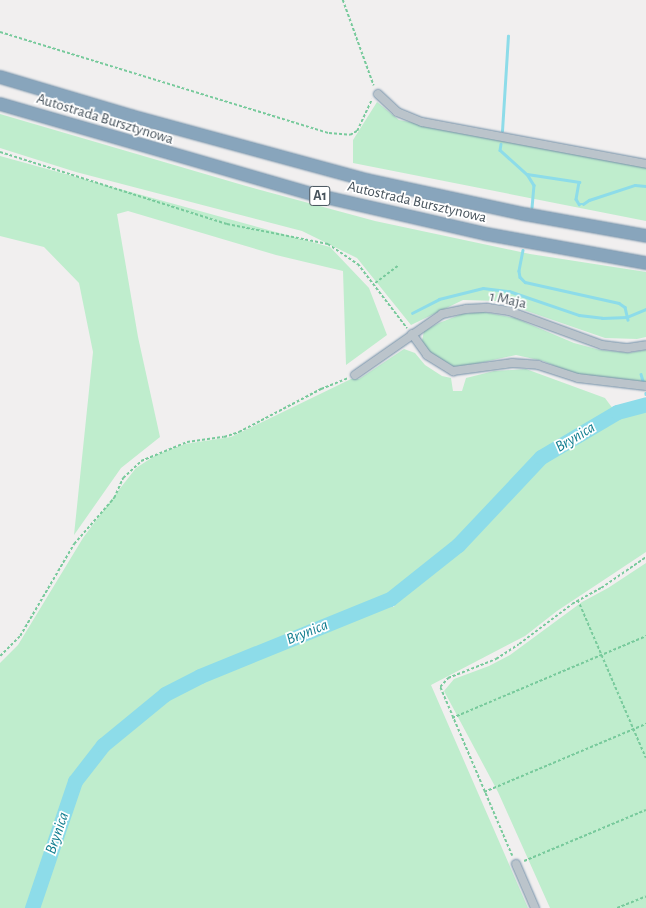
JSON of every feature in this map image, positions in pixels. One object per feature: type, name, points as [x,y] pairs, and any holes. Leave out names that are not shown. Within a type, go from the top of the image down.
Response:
[{"type":"highway","name":"Autostrada Bursztynowa","points":[[0,77],[138,119],[367,180],[524,214],[646,236]]},
{"type":"highway","name":"Autostrada Bursztynowa","points":[[0,104],[196,162],[330,198],[486,234],[646,263]]},
{"type":"street","points":[[378,94],[397,112],[422,122],[646,164]]},
{"type":"street","name":"1 Maja","points":[[355,375],[442,314],[488,308],[517,314],[602,345],[628,348],[646,346]]},
{"type":"street","points":[[412,334],[427,355],[445,369],[453,371],[512,363],[538,365],[578,378],[608,383],[646,386]]},
{"type":"street","points":[[516,864],[535,908]]},
{"type":"path","points":[[0,32],[341,135],[350,135],[357,131],[368,103],[378,94],[343,0]]},
{"type":"path","points":[[0,152],[227,224],[328,244],[348,256],[374,284],[412,334]]},
{"type":"path","points":[[374,284],[399,265]]},
{"type":"path","points":[[0,656],[20,636],[74,544],[114,498],[123,478],[141,461],[187,442],[224,437],[239,432],[321,389],[355,375]]},
{"type":"path","points":[[646,557],[578,600],[536,632],[496,659],[444,681],[440,687],[441,694],[483,792],[516,864],[646,810]]},
{"type":"path","points":[[578,600],[603,655],[646,758]]},
{"type":"path","points":[[452,718],[646,636]]},
{"type":"path","points":[[483,792],[646,724]]},
{"type":"path","points":[[617,908],[646,896]]},
{"type":"green space","points":[[377,102],[399,120],[646,167],[646,221],[353,163],[353,140]]},
{"type":"green space","points":[[0,114],[246,186],[375,221],[530,254],[646,272],[646,337],[637,339],[605,338],[498,301],[463,300],[411,325],[357,258],[302,231],[76,172],[0,148]]},
{"type":"green space","points":[[0,156],[330,247],[369,288],[387,335],[346,365],[343,271],[276,255],[128,211],[117,214],[138,337],[160,437],[121,468],[74,535],[93,352],[79,283],[44,247],[0,236]]},
{"type":"green space","points":[[483,312],[515,318],[574,343],[600,350],[629,353],[646,350],[646,383],[579,376],[543,361],[516,355],[457,368],[447,366],[431,355],[422,341],[424,331],[439,323],[462,314]]},
{"type":"green space","points":[[404,349],[415,353],[425,365],[442,376],[451,378],[453,391],[462,391],[466,378],[494,371],[526,369],[605,398],[619,417],[646,412],[646,552],[557,611],[525,636],[431,685],[528,908],[0,908],[0,663],[18,645],[83,538],[136,468],[156,455],[185,444],[231,437],[351,379],[359,379]],"holes":[[[403,583],[394,607],[387,593]]]},
{"type":"green space","points":[[646,563],[646,908],[550,908],[498,792],[444,691],[454,679],[489,666],[510,655],[582,602],[608,588]]},
{"type":"waterway","points":[[502,131],[508,36]]},
{"type":"waterway","points":[[501,144],[500,150],[527,174],[534,185],[532,207]]},
{"type":"waterway","points":[[527,174],[579,182],[576,199],[579,204],[583,204],[589,200],[635,185],[646,186]]},
{"type":"waterway","points":[[523,250],[519,271],[520,277],[525,282],[619,303],[625,307],[628,320]]},
{"type":"waterway","points":[[412,313],[439,299],[483,288],[509,291],[579,315],[602,318],[627,317],[646,309]]},
{"type":"waterway","points":[[641,374],[643,381]]},
{"type":"waterway","name":"Brynica","points":[[32,908],[75,781],[103,745],[165,694],[200,676],[390,599],[458,545],[541,457],[617,412],[646,404]]}]
